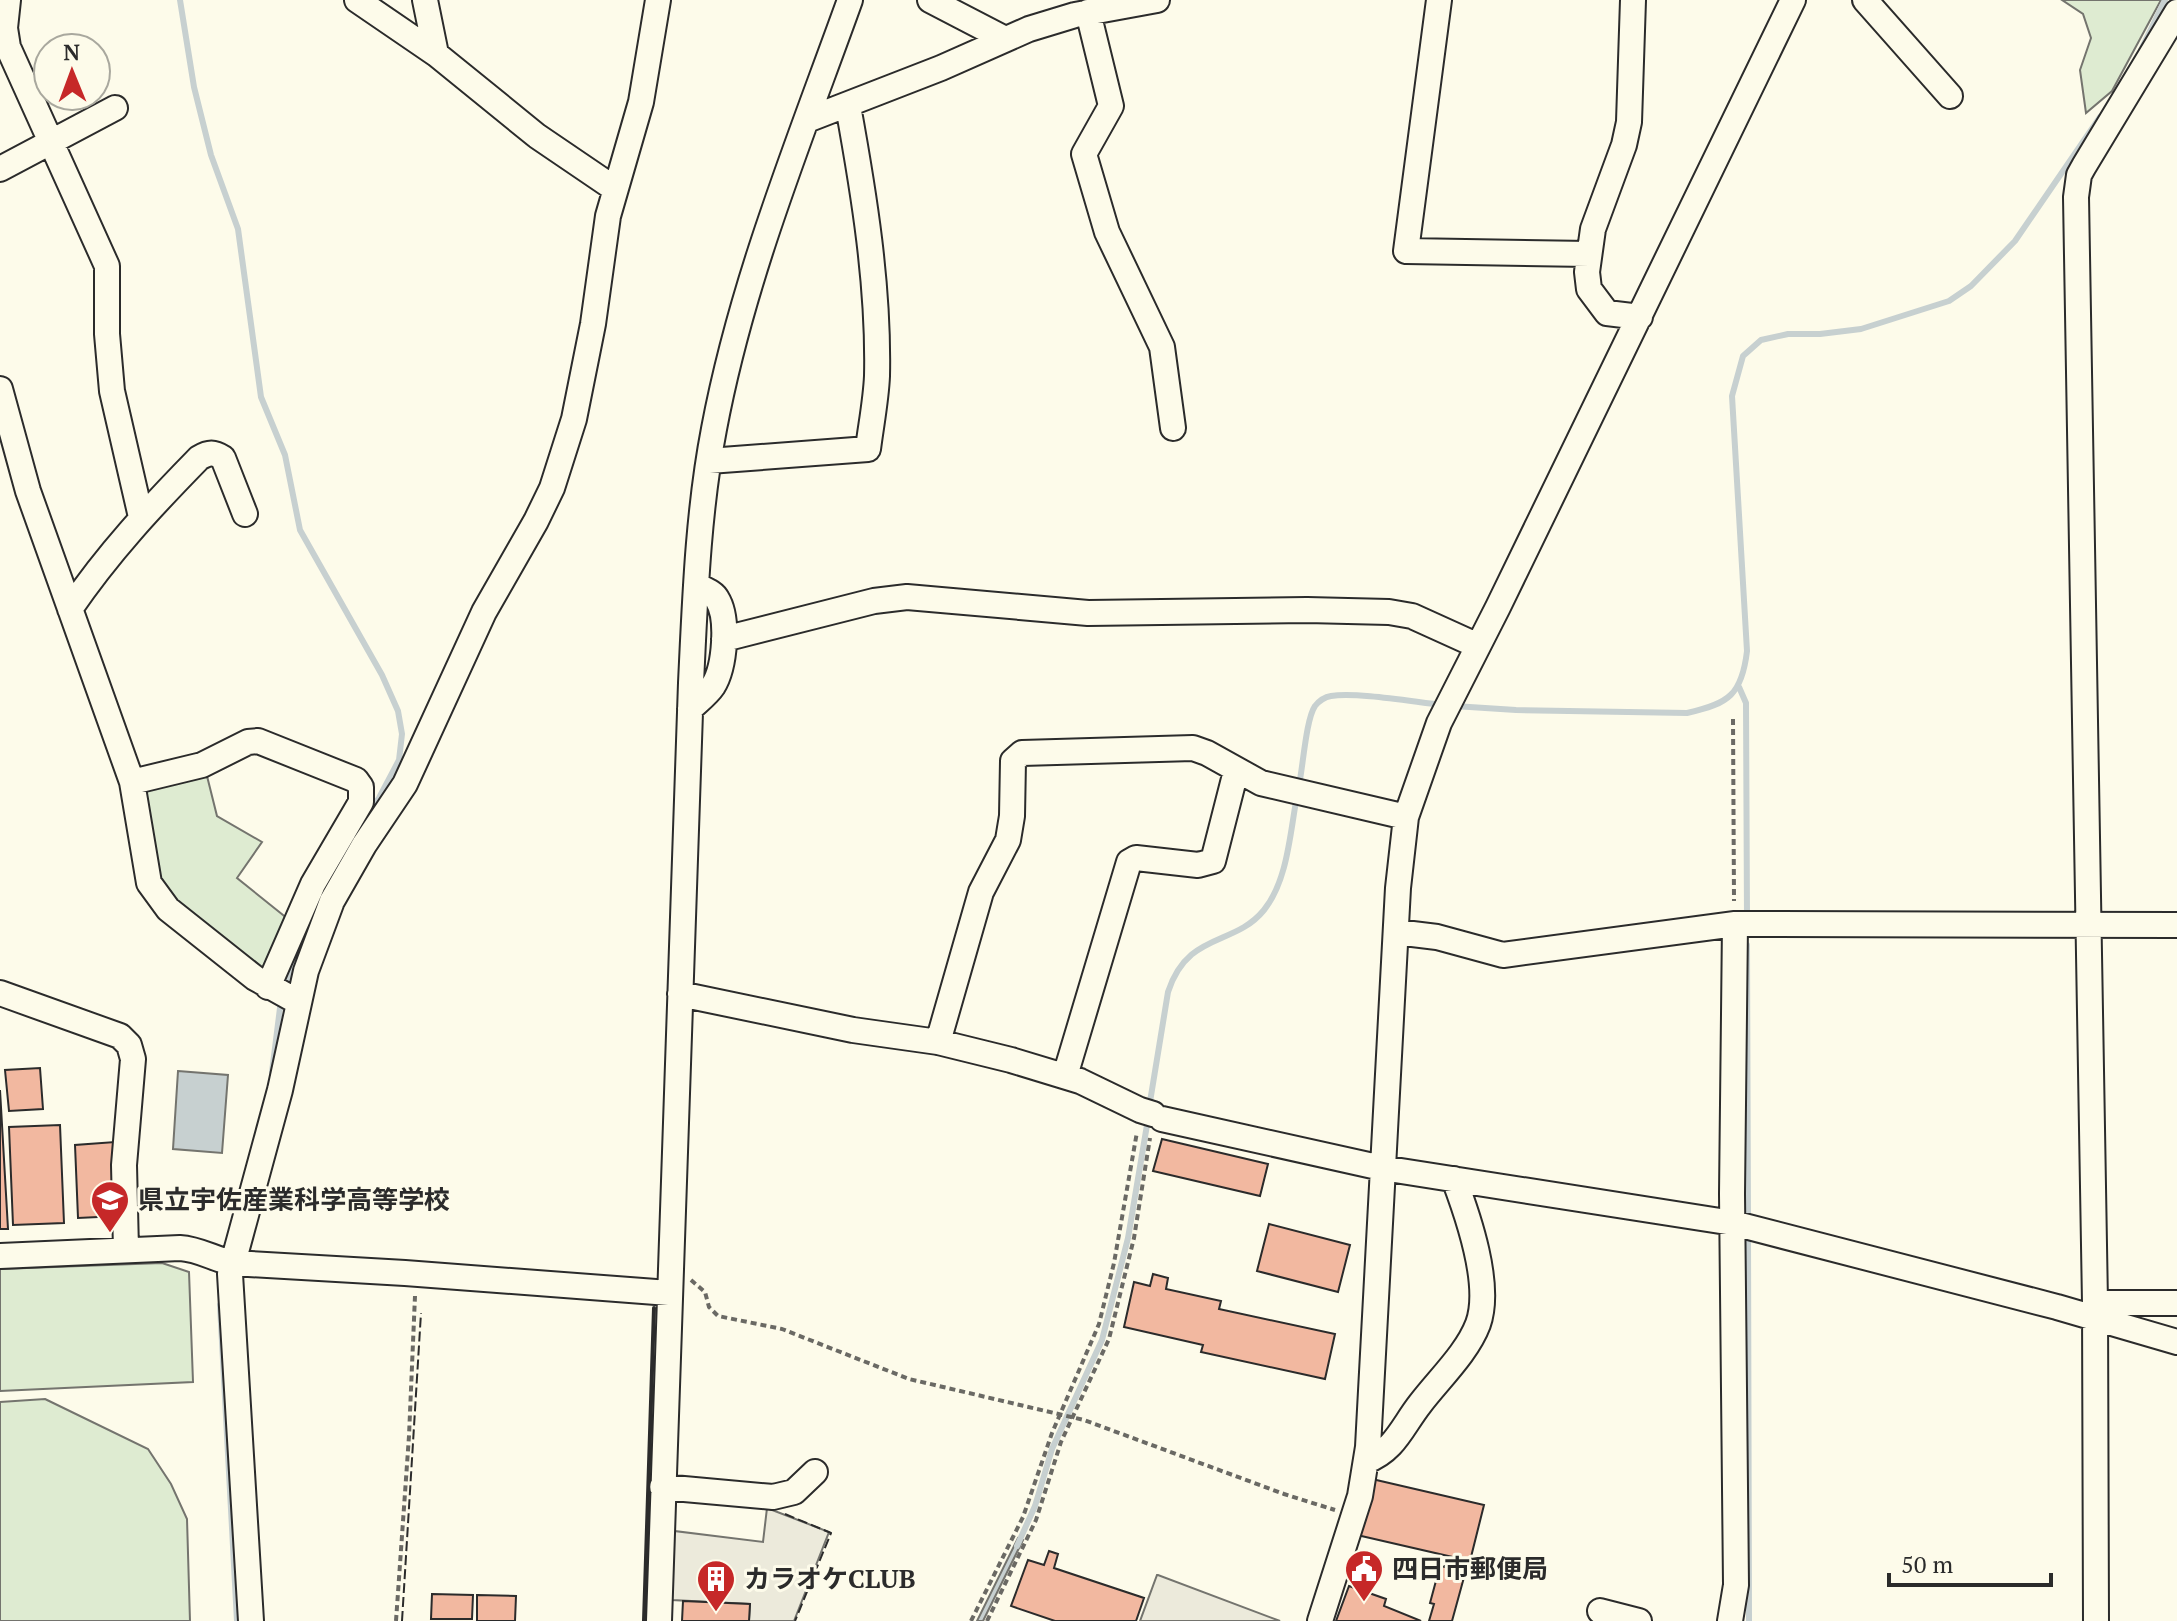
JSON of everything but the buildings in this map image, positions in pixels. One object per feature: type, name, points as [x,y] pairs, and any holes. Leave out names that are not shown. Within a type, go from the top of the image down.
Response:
[{"type":"street","points":[[8,0],[5,28],[8,47],[107,266],[112,391],[141,517]]},
{"type":"street","points":[[357,0],[436,54],[537,136],[615,189]]},
{"type":"street","points":[[425,0],[436,54]]},
{"type":"street","points":[[251,1621],[230,1302],[232,1263],[280,1090],[309,960],[332,901],[364,845],[405,784],[484,612],[552,488],[574,419],[593,324],[602,249],[615,189],[641,102],[658,0]]},
{"type":"street","points":[[659,1621],[690,709],[696,585],[709,461],[728,366],[756,260],[850,0]]},
{"type":"street","points":[[930,0],[1005,39]]},
{"type":"street","points":[[807,120],[848,106],[1029,29],[1088,12],[1157,0]]},
{"type":"street","points":[[1439,0],[1406,251],[1589,254]]},
{"type":"street","points":[[1633,0],[1629,122],[1624,145],[1593,229],[1589,289],[1607,313],[1640,317]]},
{"type":"street","points":[[1320,1621],[1354,1516],[1366,1461],[1401,845],[1406,817],[1428,748],[1476,645],[1498,607],[1793,0]]},
{"type":"street","points":[[1865,0],[1950,96]]},
{"type":"street","points":[[1088,12],[1111,106],[1084,154],[1107,232],[1162,347],[1173,428]]},
{"type":"street","points":[[2096,1621],[2077,185],[2084,166],[2177,12]]},
{"type":"street","points":[[709,461],[868,449],[877,377],[870,246],[864,189],[848,106]]},
{"type":"street","points":[[0,169],[115,108]]},
{"type":"street","points":[[0,389],[28,491],[132,782],[149,883],[168,909],[268,987],[298,1002]]},
{"type":"street","points":[[70,609],[97,569],[141,517],[199,458],[208,453],[216,453],[223,458],[245,514]]},
{"type":"street","points":[[690,709],[716,679],[724,639],[718,600],[715,595],[696,585]]},
{"type":"street","points":[[724,639],[874,601],[907,597],[1088,613],[1389,612],[1412,616],[1476,645]]},
{"type":"street","points":[[132,782],[202,765],[248,742],[258,741],[356,780],[361,787],[361,802],[313,884],[268,987]]},
{"type":"street","points":[[938,1042],[981,892],[1008,840],[1013,808],[1012,766],[1022,753],[1200,749],[1261,783],[1406,817]]},
{"type":"street","points":[[1065,1076],[1129,862],[1138,858],[1198,865],[1213,861],[1236,771]]},
{"type":"street","points":[[1730,1621],[1736,1585],[1733,1223],[1735,924]]},
{"type":"street","points":[[1396,932],[1437,937],[1503,955],[1735,924],[2177,925]]},
{"type":"street","points":[[0,993],[120,1036],[129,1045],[133,1059],[124,1165],[126,1250]]},
{"type":"street","points":[[680,994],[853,1030],[938,1042],[1065,1076],[1152,1114],[1382,1168],[1733,1223],[2094,1310],[2177,1342]]},
{"type":"street","points":[[1366,1461],[1392,1447],[1477,1325],[1481,1305],[1477,1258],[1469,1220],[1454,1179]]},
{"type":"street","points":[[0,1256],[191,1248],[232,1263],[669,1284]]},
{"type":"street","points":[[2094,1310],[2177,1303]]},
{"type":"street","points":[[662,1487],[773,1497],[786,1495],[803,1485],[815,1472]]},
{"type":"street","points":[[1600,1611],[1639,1621]]},
{"type":"path","points":[[1733,719],[1735,924]]},
{"type":"path","points":[[971,1621],[1023,1517],[1047,1446],[1090,1348],[1152,1114]]},
{"type":"path","points":[[987,1621],[1036,1520],[1056,1455],[1109,1339],[1134,1238],[1152,1114]]},
{"type":"path","points":[[396,1621],[416,1273]]},
{"type":"path","points":[[669,1284],[690,1279],[705,1292],[709,1307],[718,1316],[782,1329],[909,1379],[1073,1417],[1284,1494],[1354,1516]]},
{"type":"green space","points":[[2062,0],[2161,0],[2112,91],[2086,113],[2080,70],[2091,38],[2083,14]]},
{"type":"green space","points":[[206,772],[217,816],[262,842],[237,878],[288,919],[264,969],[254,973],[164,891],[153,862],[150,819],[142,788]]},
{"type":"green space","points":[[162,1263],[189,1272],[193,1382],[0,1391],[0,1269]]},
{"type":"green space","points":[[45,1399],[148,1449],[171,1484],[187,1519],[190,1621],[0,1621],[0,1402]]},
{"type":"shaded area","points":[[178,1071],[228,1075],[222,1153],[173,1149]]},
{"type":"shaded area","points":[[767,1508],[829,1532],[794,1621],[749,1621],[750,1604],[672,1600],[674,1531],[763,1542]]},
{"type":"shaded area","points":[[1018,1538],[1023,1540],[983,1621],[977,1621]]},
{"type":"shaded area","points":[[1158,1575],[1280,1621],[1140,1621]]},
{"type":"waterway","points":[[180,0],[194,87],[211,155],[238,229],[261,397],[285,455],[300,530],[382,675],[398,711],[402,734],[399,760],[379,798],[367,813]]},
{"type":"waterway","points":[[2141,50],[2165,0]]},
{"type":"waterway","points":[[1454,706],[1687,713],[1713,706],[1731,695],[1741,678],[1747,651],[1732,396],[1743,356],[1761,340],[1788,334],[1861,329],[1949,301],[1971,286],[2015,241],[2100,117]]},
{"type":"waterway","points":[[1739,687],[1746,703],[1747,917]]},
{"type":"waterway","points":[[1299,785],[1309,721],[1315,706],[1324,698],[1355,695],[1443,705]]},
{"type":"waterway","points":[[1149,1108],[1168,992],[1177,972],[1199,949],[1239,930],[1264,910],[1283,870],[1297,796]]},
{"type":"waterway","points":[[284,990],[328,881]]},
{"type":"waterway","points":[[1747,945],[1748,1221]]},
{"type":"waterway","points":[[272,1072],[281,1000]]},
{"type":"waterway","points":[[1017,1546],[1035,1506],[1052,1449],[1102,1340],[1128,1238],[1148,1119]]},
{"type":"waterway","points":[[1748,1233],[1749,1621]]},
{"type":"waterway","points":[[220,1305],[237,1621]]},
{"type":"fence","points":[[402,1621],[421,1313]]},
{"type":"fence","points":[[785,1514],[831,1533],[795,1621]]},
{"type":"wall","points":[[644,1621],[654,1308]]},
{"type":"place","name":"県立宇佐産業科学高等学校","points":[[110,1234]]},
{"type":"place","name":"四日市郵便局","points":[[1364,1603]]},
{"type":"place","name":"カラオケCLUB","points":[[716,1613]]}]
